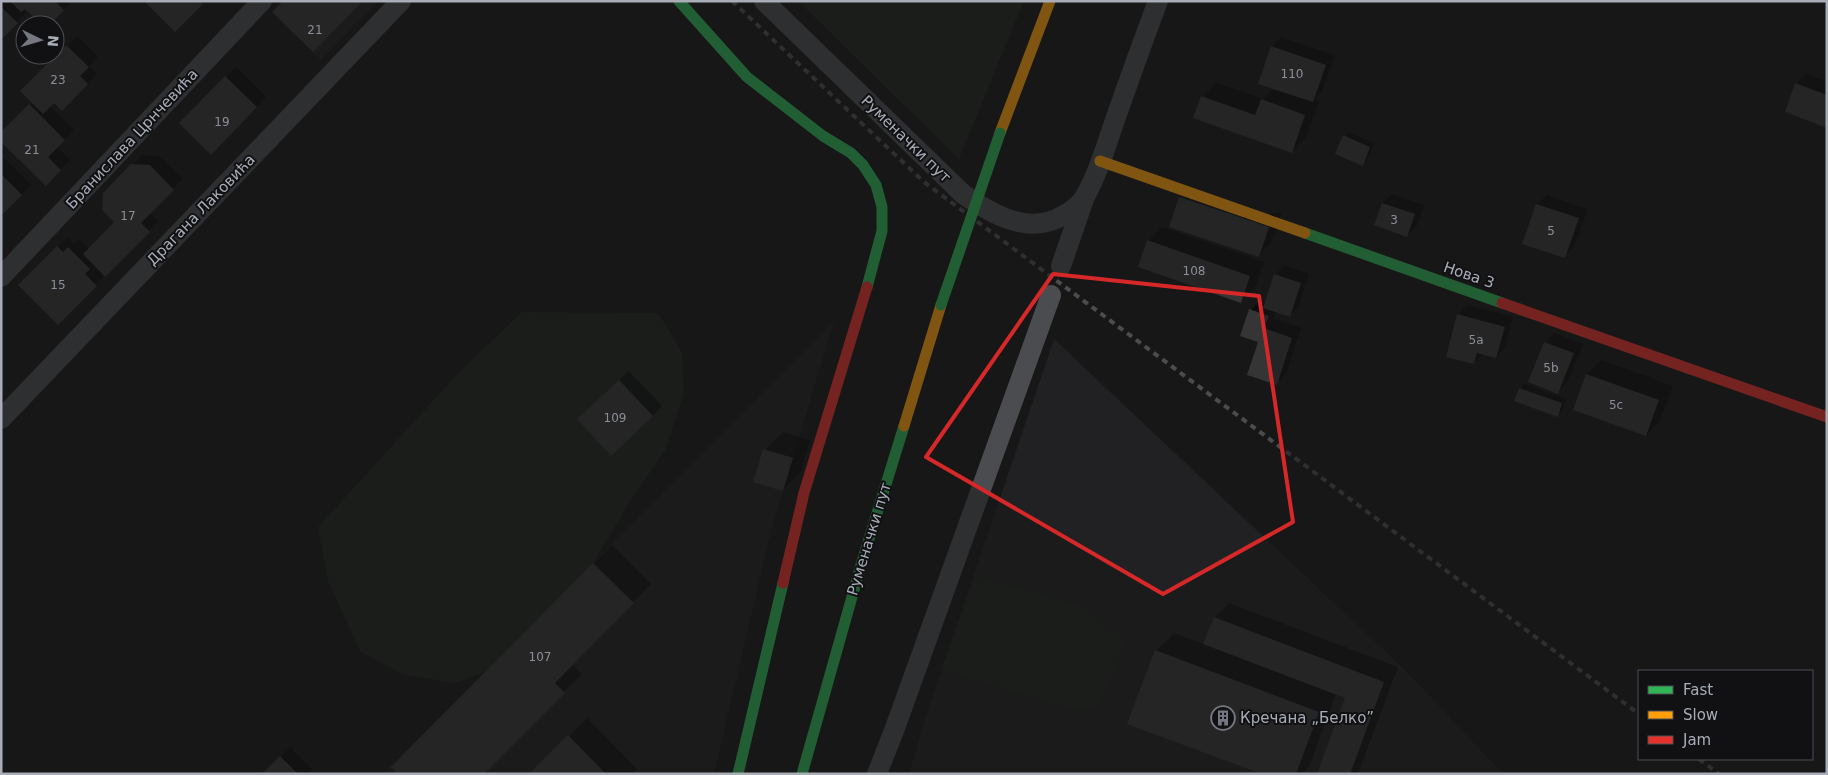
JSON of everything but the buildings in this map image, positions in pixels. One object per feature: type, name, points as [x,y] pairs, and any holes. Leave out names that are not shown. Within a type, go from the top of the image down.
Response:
[{"type":"street","name":"Бранислава Црнчевића","points":[[1,277],[262,1]]},
{"type":"street","name":"Драгана Лаковића","points":[[1,420],[401,1]]},
{"type":"street","points":[[678,1],[747,77],[823,136],[851,153],[863,165],[876,185],[882,207],[882,231],[876,258],[804,493],[738,774]]},
{"type":"street","name":"Руменачки пут","points":[[764,1],[957,188],[984,209],[1020,224],[1039,224],[1056,220],[1070,212],[1083,200],[1100,161],[1158,1]]},
{"type":"street","name":"Руменачки пут","points":[[802,774],[861,565],[940,305],[1000,133],[1050,1]]},
{"type":"street","name":"Нова 3","points":[[1100,161],[1827,417]]},
{"type":"street","points":[[1061,266],[1087,192]]},
{"type":"street","points":[[877,774],[1051,295]]},
{"type":"highlighted area","points":[[1053,274],[1259,296],[1293,522],[1163,594],[926,457]]},
{"type":"shaded area","points":[[283,1],[378,1],[321,60],[272,12]]},
{"type":"shaded area","points":[[798,1],[1024,1],[959,159]]},
{"type":"shaded area","points":[[522,312],[658,313],[682,352],[684,393],[665,451],[632,498],[593,563],[485,672],[454,683],[402,674],[360,651],[328,581],[318,527],[461,370]]},
{"type":"shaded area","points":[[834,321],[771,531],[714,774],[383,774]]},
{"type":"shaded area","points":[[1054,339],[1405,670],[1503,774],[909,774],[924,722]]},
{"type":"shaded area","points":[[976,576],[1082,606],[1128,641],[1096,707],[1074,710],[941,670]]},
{"type":"railway","points":[[732,1],[924,182],[1638,713]]},
{"type":"railway","points":[[1700,760],[1719,774]]},
{"type":"traffic: fast","points":[[679,1],[747,77],[823,136],[851,153],[863,165],[876,185],[882,207],[882,231],[867,287]]},
{"type":"traffic: fast","points":[[941,305],[1000,133]]},
{"type":"traffic: fast","points":[[1305,233],[1502,303]]},
{"type":"traffic: fast","points":[[802,774],[861,565],[904,426]]},
{"type":"traffic: fast","points":[[738,774],[783,583]]},
{"type":"traffic: slow","points":[[1000,133],[1050,1]]},
{"type":"traffic: slow","points":[[1100,161],[1305,233]]},
{"type":"traffic: slow","points":[[904,426],[941,305]]},
{"type":"traffic: jam","points":[[783,583],[804,493],[867,287]]},
{"type":"traffic: jam","points":[[1502,303],[1827,417]]},
{"type":"place","name":"Кречана „Белко”","points":[[1223,718]]}]
